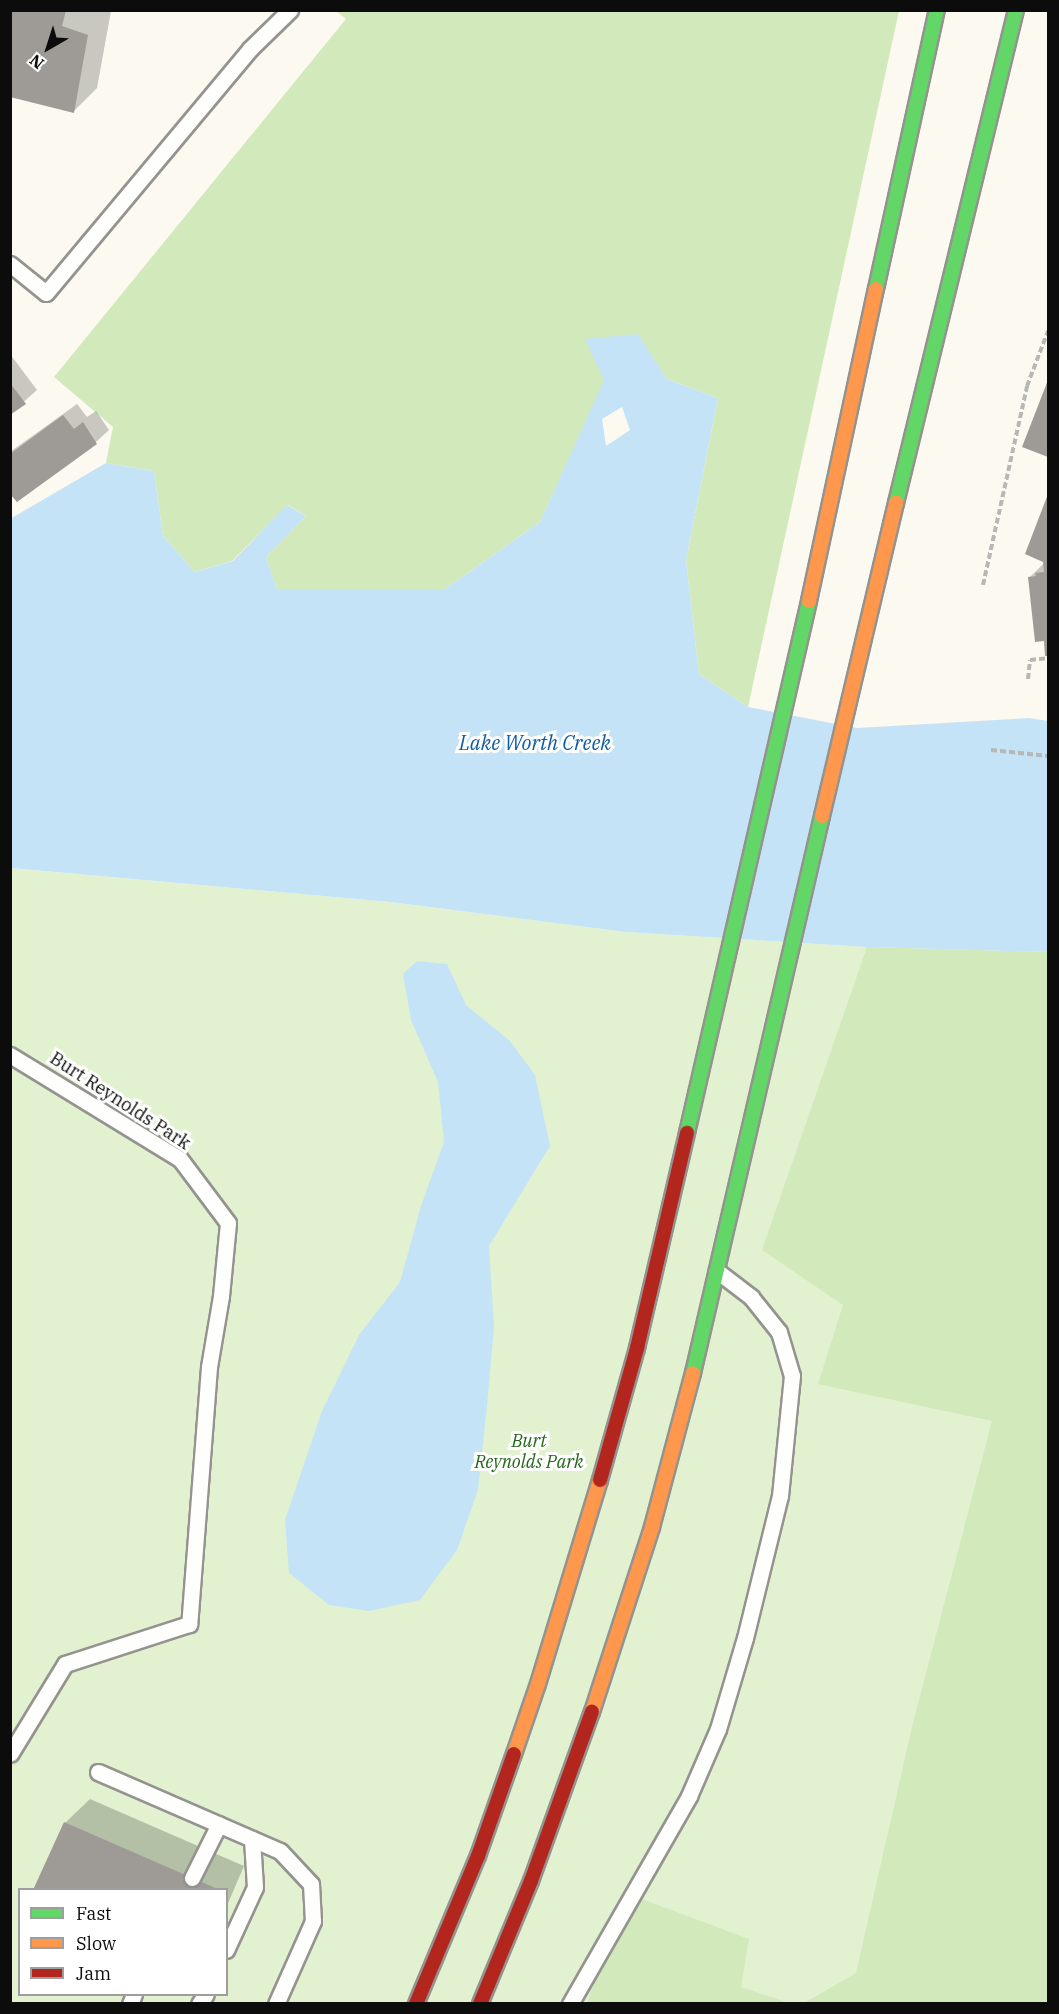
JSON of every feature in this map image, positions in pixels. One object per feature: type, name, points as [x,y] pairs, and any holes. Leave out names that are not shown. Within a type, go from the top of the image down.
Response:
[{"type":"main road","points":[[416,2004],[481,1845],[538,1684],[591,1514],[637,1348],[791,682],[937,10]]},
{"type":"main road","points":[[480,2004],[531,1881],[599,1693],[652,1527],[717,1271],[851,686],[1016,10]]},
{"type":"lane","points":[[10,264],[46,293],[250,49],[290,10]]},
{"type":"lane","name":"Burt Reynolds Park","points":[[10,1055],[180,1159],[228,1223],[221,1296],[209,1367],[189,1624],[64,1664],[10,1754]]},
{"type":"lane","points":[[570,2004],[689,1796],[718,1728],[745,1638],[780,1496],[792,1376],[779,1332],[751,1297],[717,1271]]},
{"type":"lane","points":[[99,1772],[280,1851],[311,1884],[313,1921],[276,2004]]},
{"type":"lane","points":[[192,1878],[219,1824]]},
{"type":"lane","points":[[228,1946],[255,1887],[252,1839]]},
{"type":"path","points":[[983,585],[1027,386],[1048,331]]},
{"type":"path","points":[[1028,680],[1030,660],[1048,658]]},
{"type":"path","points":[[991,750],[1048,756]]},
{"type":"green space","points":[[336,11],[899,11],[748,707],[699,674],[686,560],[718,398],[667,379],[638,335],[605,380],[540,522],[445,589],[277,589],[266,557],[306,516],[288,505],[232,561],[195,572],[163,536],[154,471],[106,463],[113,427],[54,377],[346,19]]},
{"type":"green space","name":"Burt Reynolds Park","points":[[10,868],[390,902],[626,932],[867,947],[1048,952],[1048,2003],[11,2003]]},
{"type":"green space","points":[[867,947],[1048,952],[1048,2003],[804,2003],[856,1973],[913,1723],[992,1421],[818,1384],[843,1305],[762,1250]]},
{"type":"green space","points":[[623,1892],[749,1939],[741,1987],[789,2003],[587,2004]]},
{"type":"water","name":"Lake Worth Creek","points":[[638,334],[667,379],[718,398],[686,560],[699,674],[748,707],[857,728],[1029,718],[1048,721],[1048,952],[867,947],[626,932],[390,902],[11,868],[10,519],[106,463],[154,471],[163,536],[195,572],[233,561],[287,505],[306,516],[266,557],[277,589],[445,589],[540,522],[604,380],[585,339]],"holes":[[[622,407],[630,430],[606,446],[602,419]]]},
{"type":"water","points":[[417,961],[447,964],[466,1005],[510,1041],[535,1075],[550,1146],[489,1246],[494,1327],[487,1406],[478,1490],[457,1550],[420,1600],[369,1611],[329,1605],[289,1573],[285,1520],[322,1411],[359,1335],[400,1282],[421,1206],[444,1142],[438,1082],[411,1020],[403,974]]},
{"type":"building","points":[[10,10],[66,10],[62,26],[88,35],[74,113],[10,97]]},
{"type":"building","points":[[1048,380],[1048,457],[1022,447]]},
{"type":"building","points":[[10,383],[26,404],[10,415]]},
{"type":"building","points":[[63,415],[74,429],[83,422],[97,444],[17,502],[10,494],[10,454]]},
{"type":"building","points":[[1048,494],[1048,656],[1045,656],[1044,641],[1035,642],[1028,577],[1044,572],[1043,562],[1025,554]]},
{"type":"building","points":[[64,1822],[215,1888],[34,1888]]},
{"type":"traffic: fast","points":[[876,289],[937,10]]},
{"type":"traffic: fast","points":[[896,503],[1016,10]]},
{"type":"traffic: fast","points":[[687,1133],[809,601]]},
{"type":"traffic: fast","points":[[693,1373],[822,816]]},
{"type":"traffic: slow","points":[[809,601],[876,289]]},
{"type":"traffic: slow","points":[[822,816],[896,503]]},
{"type":"traffic: slow","points":[[592,1712],[652,1527],[693,1373]]},
{"type":"traffic: slow","points":[[514,1754],[538,1684],[600,1480]]},
{"type":"traffic: jam","points":[[600,1480],[637,1348],[687,1133]]},
{"type":"traffic: jam","points":[[480,2004],[531,1881],[592,1712]]},
{"type":"traffic: jam","points":[[416,2004],[478,1856],[514,1754]]}]
